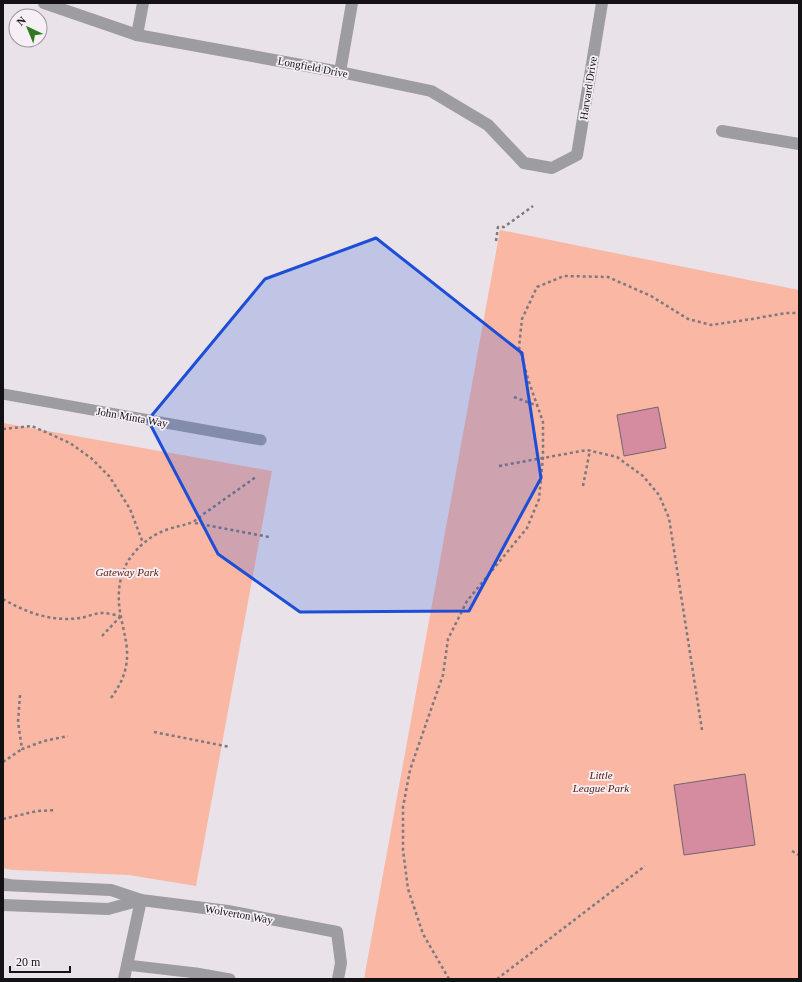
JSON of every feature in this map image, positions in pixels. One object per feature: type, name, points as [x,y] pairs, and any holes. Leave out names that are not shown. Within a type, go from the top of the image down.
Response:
[{"type":"street","name":"Longfield Drive","points":[[44,3],[138,34],[340,72],[431,91],[488,126],[524,163],[552,168],[561,164]]},
{"type":"street","points":[[138,34],[143,3]]},
{"type":"street","points":[[340,72],[352,3]]},
{"type":"street","name":"Harvard Drive","points":[[561,164],[576,155],[602,3]]},
{"type":"street","points":[[722,131],[799,144]]},
{"type":"street","name":"Wolverton Way","points":[[5,885],[111,890],[141,900],[228,911],[337,932],[341,963],[338,979]]},
{"type":"street","points":[[124,979],[141,900]]},
{"type":"street","name":"Wolverton Way","points":[[3,905],[108,909],[141,900]]},
{"type":"lane","name":"John Minta Way","points":[[3,394],[261,440]]},
{"type":"lane","points":[[127,966],[196,973],[230,979]]},
{"type":"path","points":[[496,241],[498,227],[504,227],[532,206]]},
{"type":"path","points":[[449,979],[423,934],[408,889],[403,850],[403,807],[410,770],[443,674],[448,639],[467,601],[527,528],[539,499],[543,457],[543,422],[519,347],[522,319],[537,287],[564,276],[608,277],[651,296],[688,319],[710,325],[752,320],[786,313],[799,313]]},
{"type":"path","points":[[514,397],[538,406]]},
{"type":"path","points":[[3,429],[32,426],[70,444],[91,458],[109,476],[120,492],[130,509],[143,543]]},
{"type":"path","points":[[583,486],[590,450]]},
{"type":"path","points":[[499,466],[543,457],[590,450],[617,457],[643,476],[660,495],[669,518],[702,730]]},
{"type":"path","points":[[194,523],[202,515],[256,477]]},
{"type":"path","points":[[112,698],[121,684],[126,667],[126,636],[120,616],[118,597],[120,581],[125,566],[143,543],[156,534],[168,529],[194,523],[269,537]]},
{"type":"path","points":[[3,598],[19,608],[37,615],[58,619],[80,618],[102,613],[120,616]]},
{"type":"path","points":[[102,636],[120,616]]},
{"type":"path","points":[[20,695],[18,722],[22,749]]},
{"type":"path","points":[[154,732],[230,747]]},
{"type":"path","points":[[3,762],[22,749],[38,743],[68,736]]},
{"type":"path","points":[[3,819],[37,811],[56,810]]},
{"type":"path","points":[[792,851],[799,855]]},
{"type":"path","points":[[497,979],[645,866]]},
{"type":"highlighted area","points":[[376,238],[522,353],[541,478],[469,611],[300,612],[218,554],[148,420],[265,279]]},
{"type":"green space","name":"Little League Park","points":[[500,230],[799,290],[799,979],[364,979]]},
{"type":"green space","name":"Gateway Park","points":[[3,423],[272,471],[196,886],[129,875],[13,870],[3,868]]},
{"type":"building","points":[[658,407],[666,448],[624,456],[617,415]]},
{"type":"building","points":[[745,774],[755,845],[684,855],[674,785]]}]
